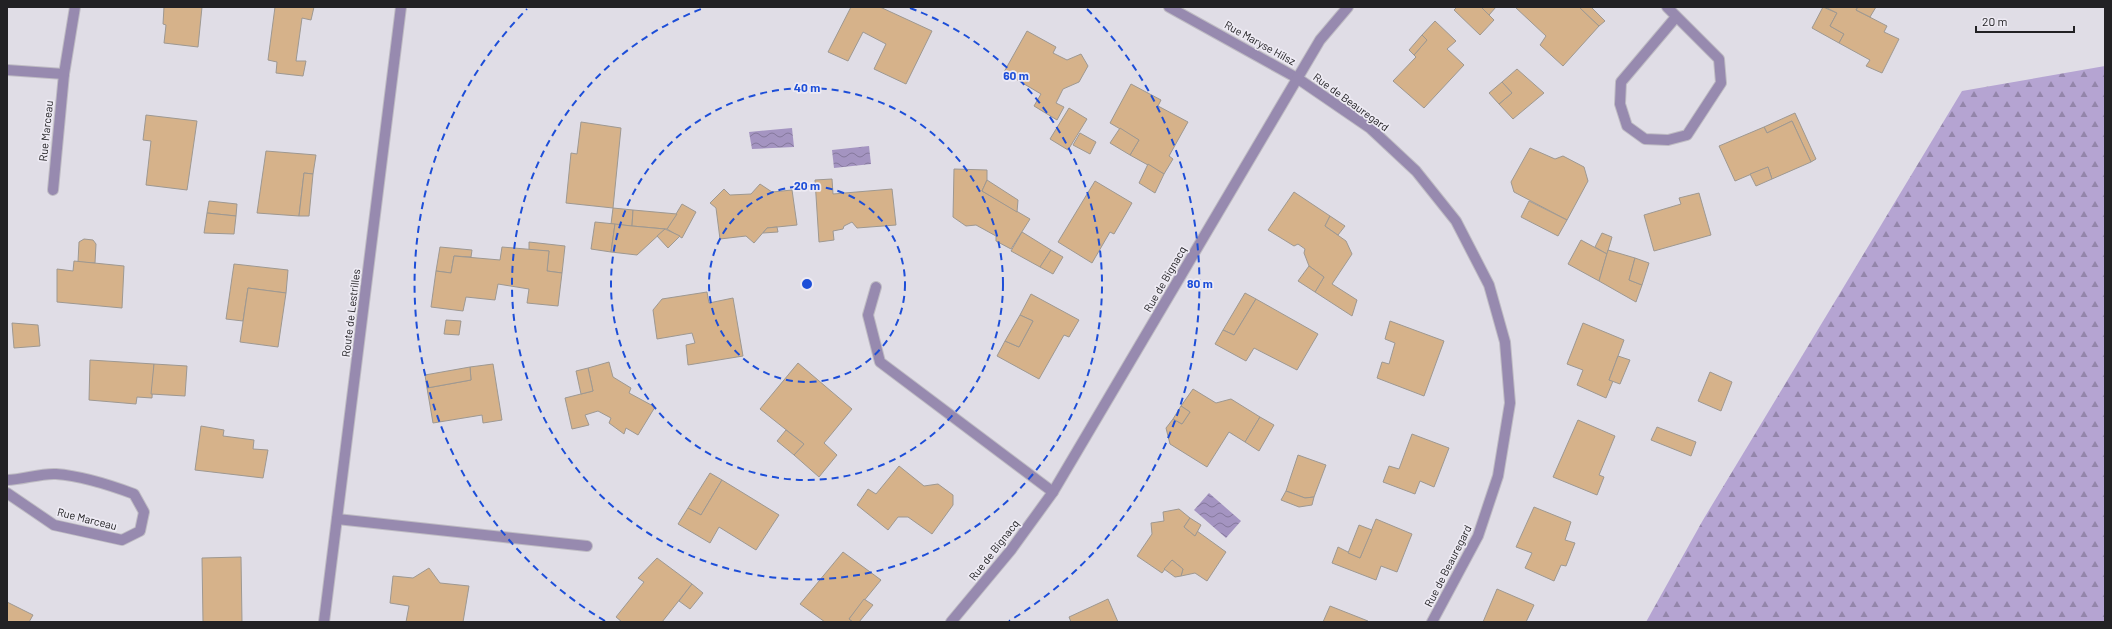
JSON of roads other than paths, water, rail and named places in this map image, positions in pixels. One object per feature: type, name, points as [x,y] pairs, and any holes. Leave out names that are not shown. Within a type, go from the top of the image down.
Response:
[{"type":"street","name":"Rue Marceau","points":[[53,190],[64,74],[75,7]]},
{"type":"street","name":"Route de Lestrilles","points":[[324,622],[401,7]]},
{"type":"street","name":"Rue Maryse Hilsz","points":[[1169,7],[1297,78]]},
{"type":"street","name":"Rue de Bignacq","points":[[951,622],[1010,550],[1053,492],[1320,40],[1348,7]]},
{"type":"street","points":[[1667,7],[1719,59],[1721,83],[1687,135],[1668,140],[1645,139],[1627,126],[1620,104],[1621,82],[1676,17]]},
{"type":"street","points":[[7,70],[64,74]]},
{"type":"street","name":"Rue de Beauregard","points":[[1297,78],[1370,128],[1416,171],[1456,221],[1489,285],[1505,342],[1510,403],[1498,476],[1478,536],[1432,622]]},
{"type":"street","points":[[876,287],[868,315],[880,362],[1053,492]]},
{"type":"street","name":"Rue Marceau","points":[[7,480],[21,480],[56,474],[104,483],[134,494],[144,512],[140,531],[122,540],[54,525],[7,493]]},
{"type":"street","points":[[337,520],[587,546]]},
{"type":"water","points":[[792,128],[794,147],[752,149],[749,132]]},
{"type":"water","points":[[869,146],[871,164],[834,168],[832,150]]},
{"type":"water","points":[[1209,493],[1241,521],[1226,538],[1194,510]]}]
